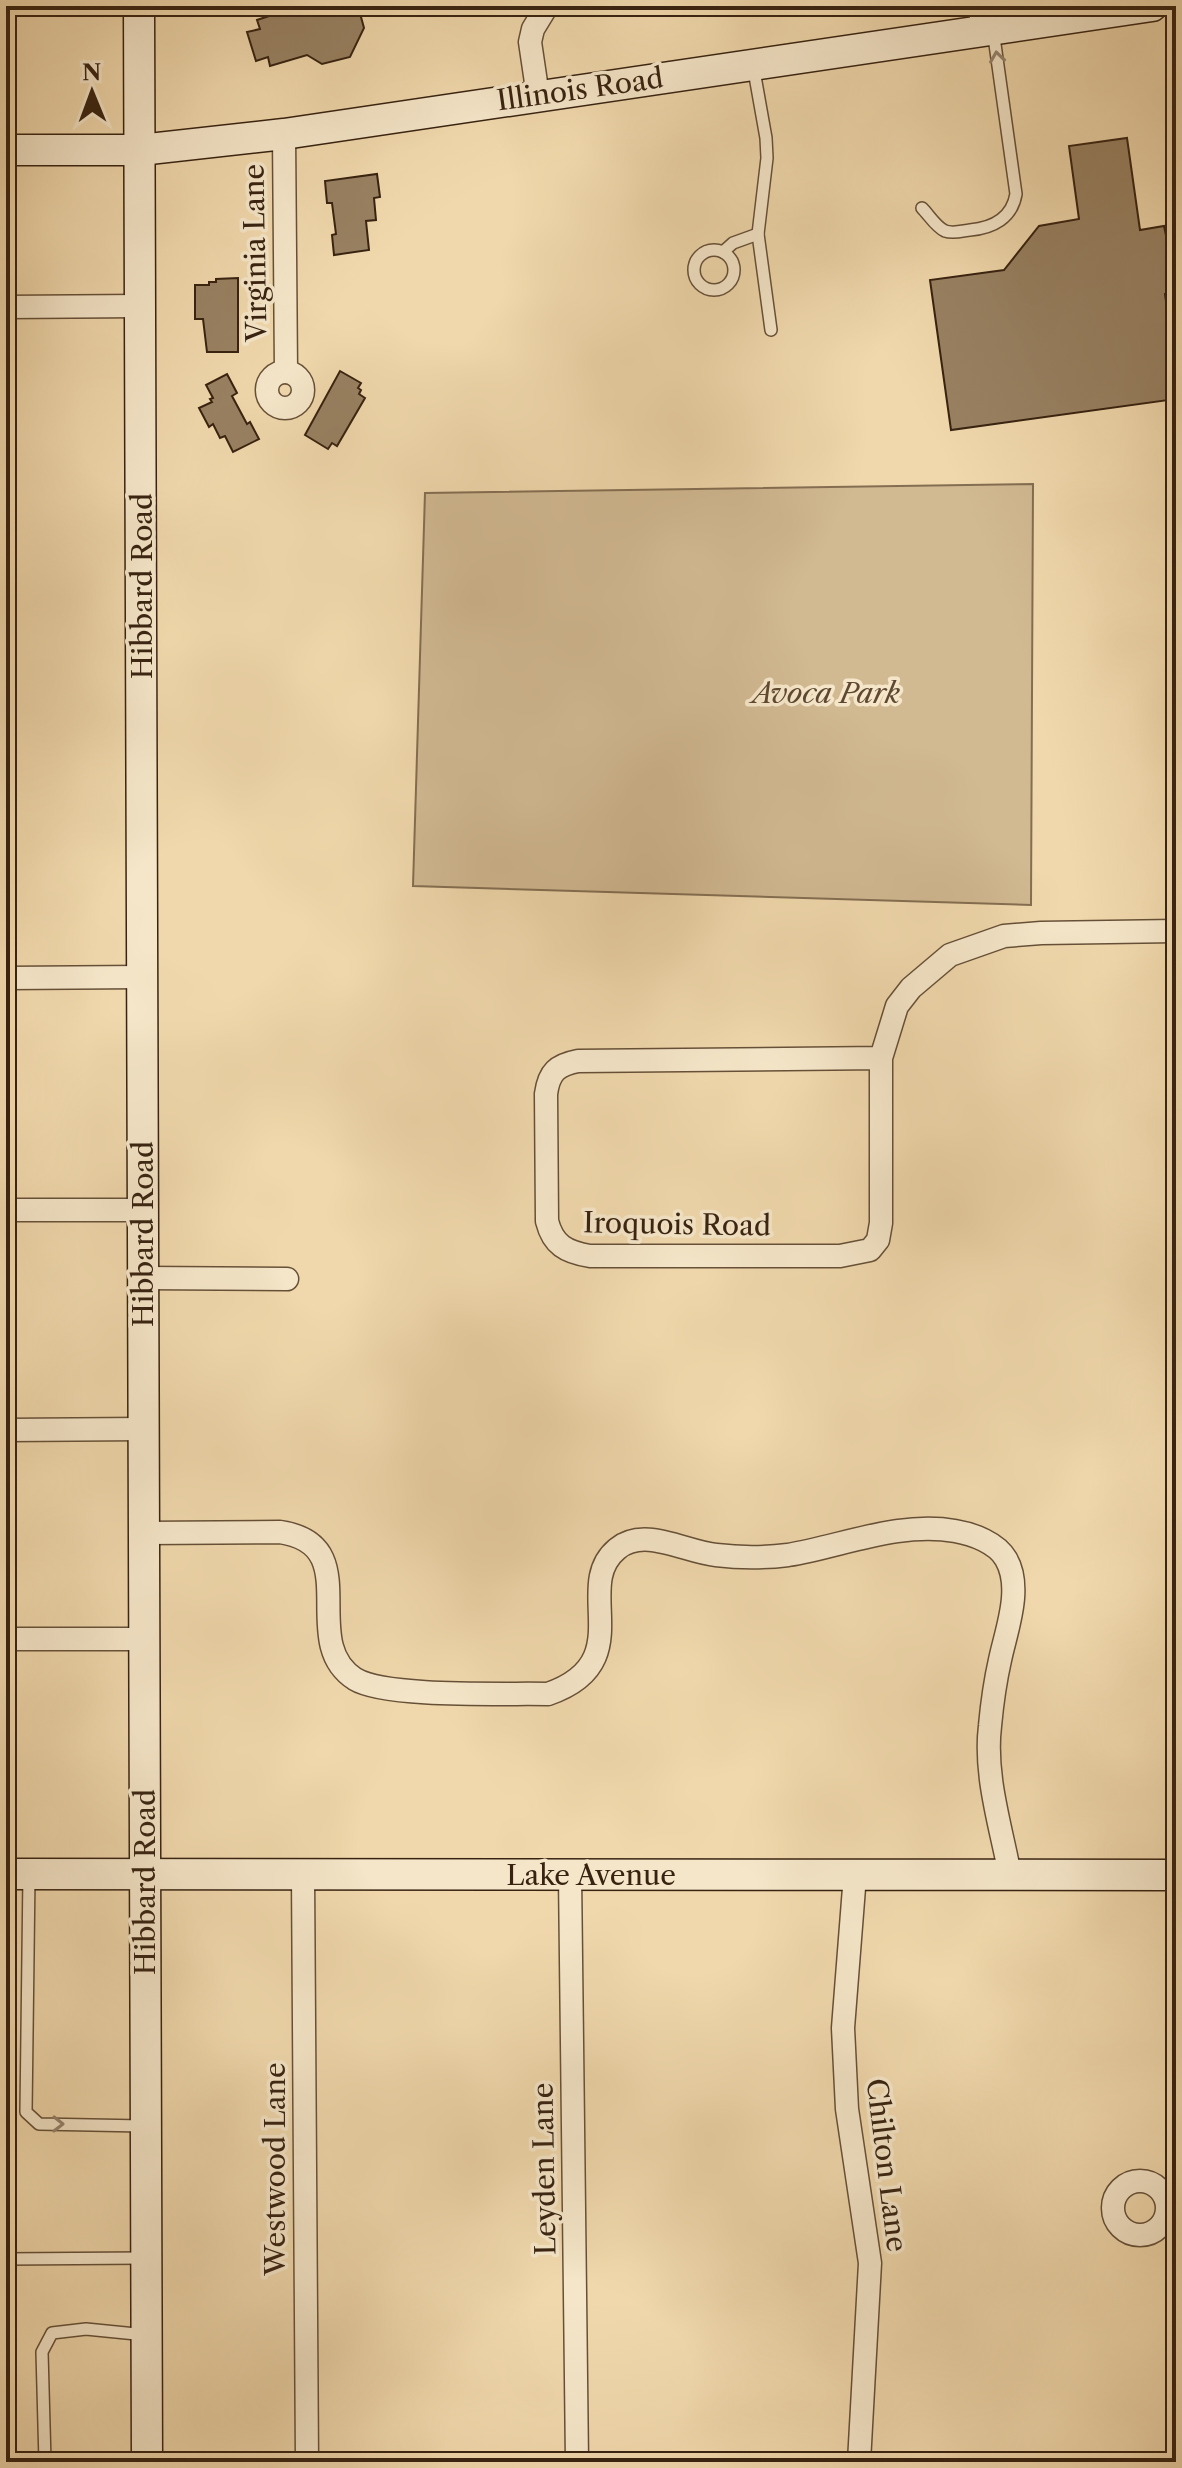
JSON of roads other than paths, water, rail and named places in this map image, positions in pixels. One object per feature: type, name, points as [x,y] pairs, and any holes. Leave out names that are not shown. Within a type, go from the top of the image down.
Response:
[{"type":"street","name":"Hibbard Road","points":[[139,6],[147,2462]]},
{"type":"street","points":[[538,96],[530,42],[533,29],[547,6]]},
{"type":"street","name":"Illinois Road","points":[[6,150],[140,150],[284,134],[753,64],[985,22],[1152,6]]},
{"type":"street","name":"Virginia Lane","points":[[284,134],[286,372]]},
{"type":"street","points":[[6,307],[141,306]]},
{"type":"street","name":"Iroquois Road","points":[[881,1058],[564,1063],[554,1070],[548,1080],[546,1094],[547,1221],[550,1233],[559,1246],[572,1253],[590,1256],[840,1256],[870,1250],[878,1240],[881,1223],[881,1058],[897,1006],[928,971],[950,955],[1004,936],[1176,931]]},
{"type":"street","points":[[6,978],[143,977]]},
{"type":"street","points":[[6,1210],[143,1210]]},
{"type":"street","points":[[144,1278],[287,1279]]},
{"type":"street","points":[[6,1430],[144,1429]]},
{"type":"street","points":[[144,1533],[280,1532],[297,1534],[310,1543],[322,1554],[328,1572],[332,1652],[341,1667],[356,1680],[377,1687],[412,1691],[548,1694],[567,1687],[583,1676],[594,1661],[599,1641],[601,1576],[606,1562],[617,1548],[635,1540],[654,1539],[711,1555],[741,1558],[817,1550],[906,1530],[956,1531],[982,1539],[998,1549],[1007,1560],[1012,1577],[1009,1619],[989,1730],[993,1791],[1010,1875]]},
{"type":"street","points":[[6,1639],[145,1639]]},
{"type":"street","name":"Lake Avenue","points":[[17,1874],[1176,1875]]},
{"type":"street","name":"Westwood Lane","points":[[303,1875],[307,2462]]},
{"type":"street","name":"Leyden Lane","points":[[570,1875],[577,2462]]},
{"type":"street","name":"Chilton Lane","points":[[855,1875],[843,2028],[847,2109],[870,2263],[859,2462]]},
{"type":"lane","points":[[922,208],[940,228],[957,232],[985,229],[996,224],[1014,203],[1016,194],[1001,84],[985,22]]},
{"type":"lane","points":[[753,64],[766,138],[767,158],[758,234],[771,330]]},
{"type":"lane","points":[[723,252],[733,243],[758,234]]},
{"type":"lane","points":[[17,1874],[26,2112],[39,2124],[146,2126]]},
{"type":"lane","points":[[6,2259],[147,2258]]},
{"type":"lane","points":[[45,2462],[42,2352],[52,2333],[86,2329],[147,2335]]},
{"type":"park label","name":"Avoca Park","points":[[826,693]]}]
